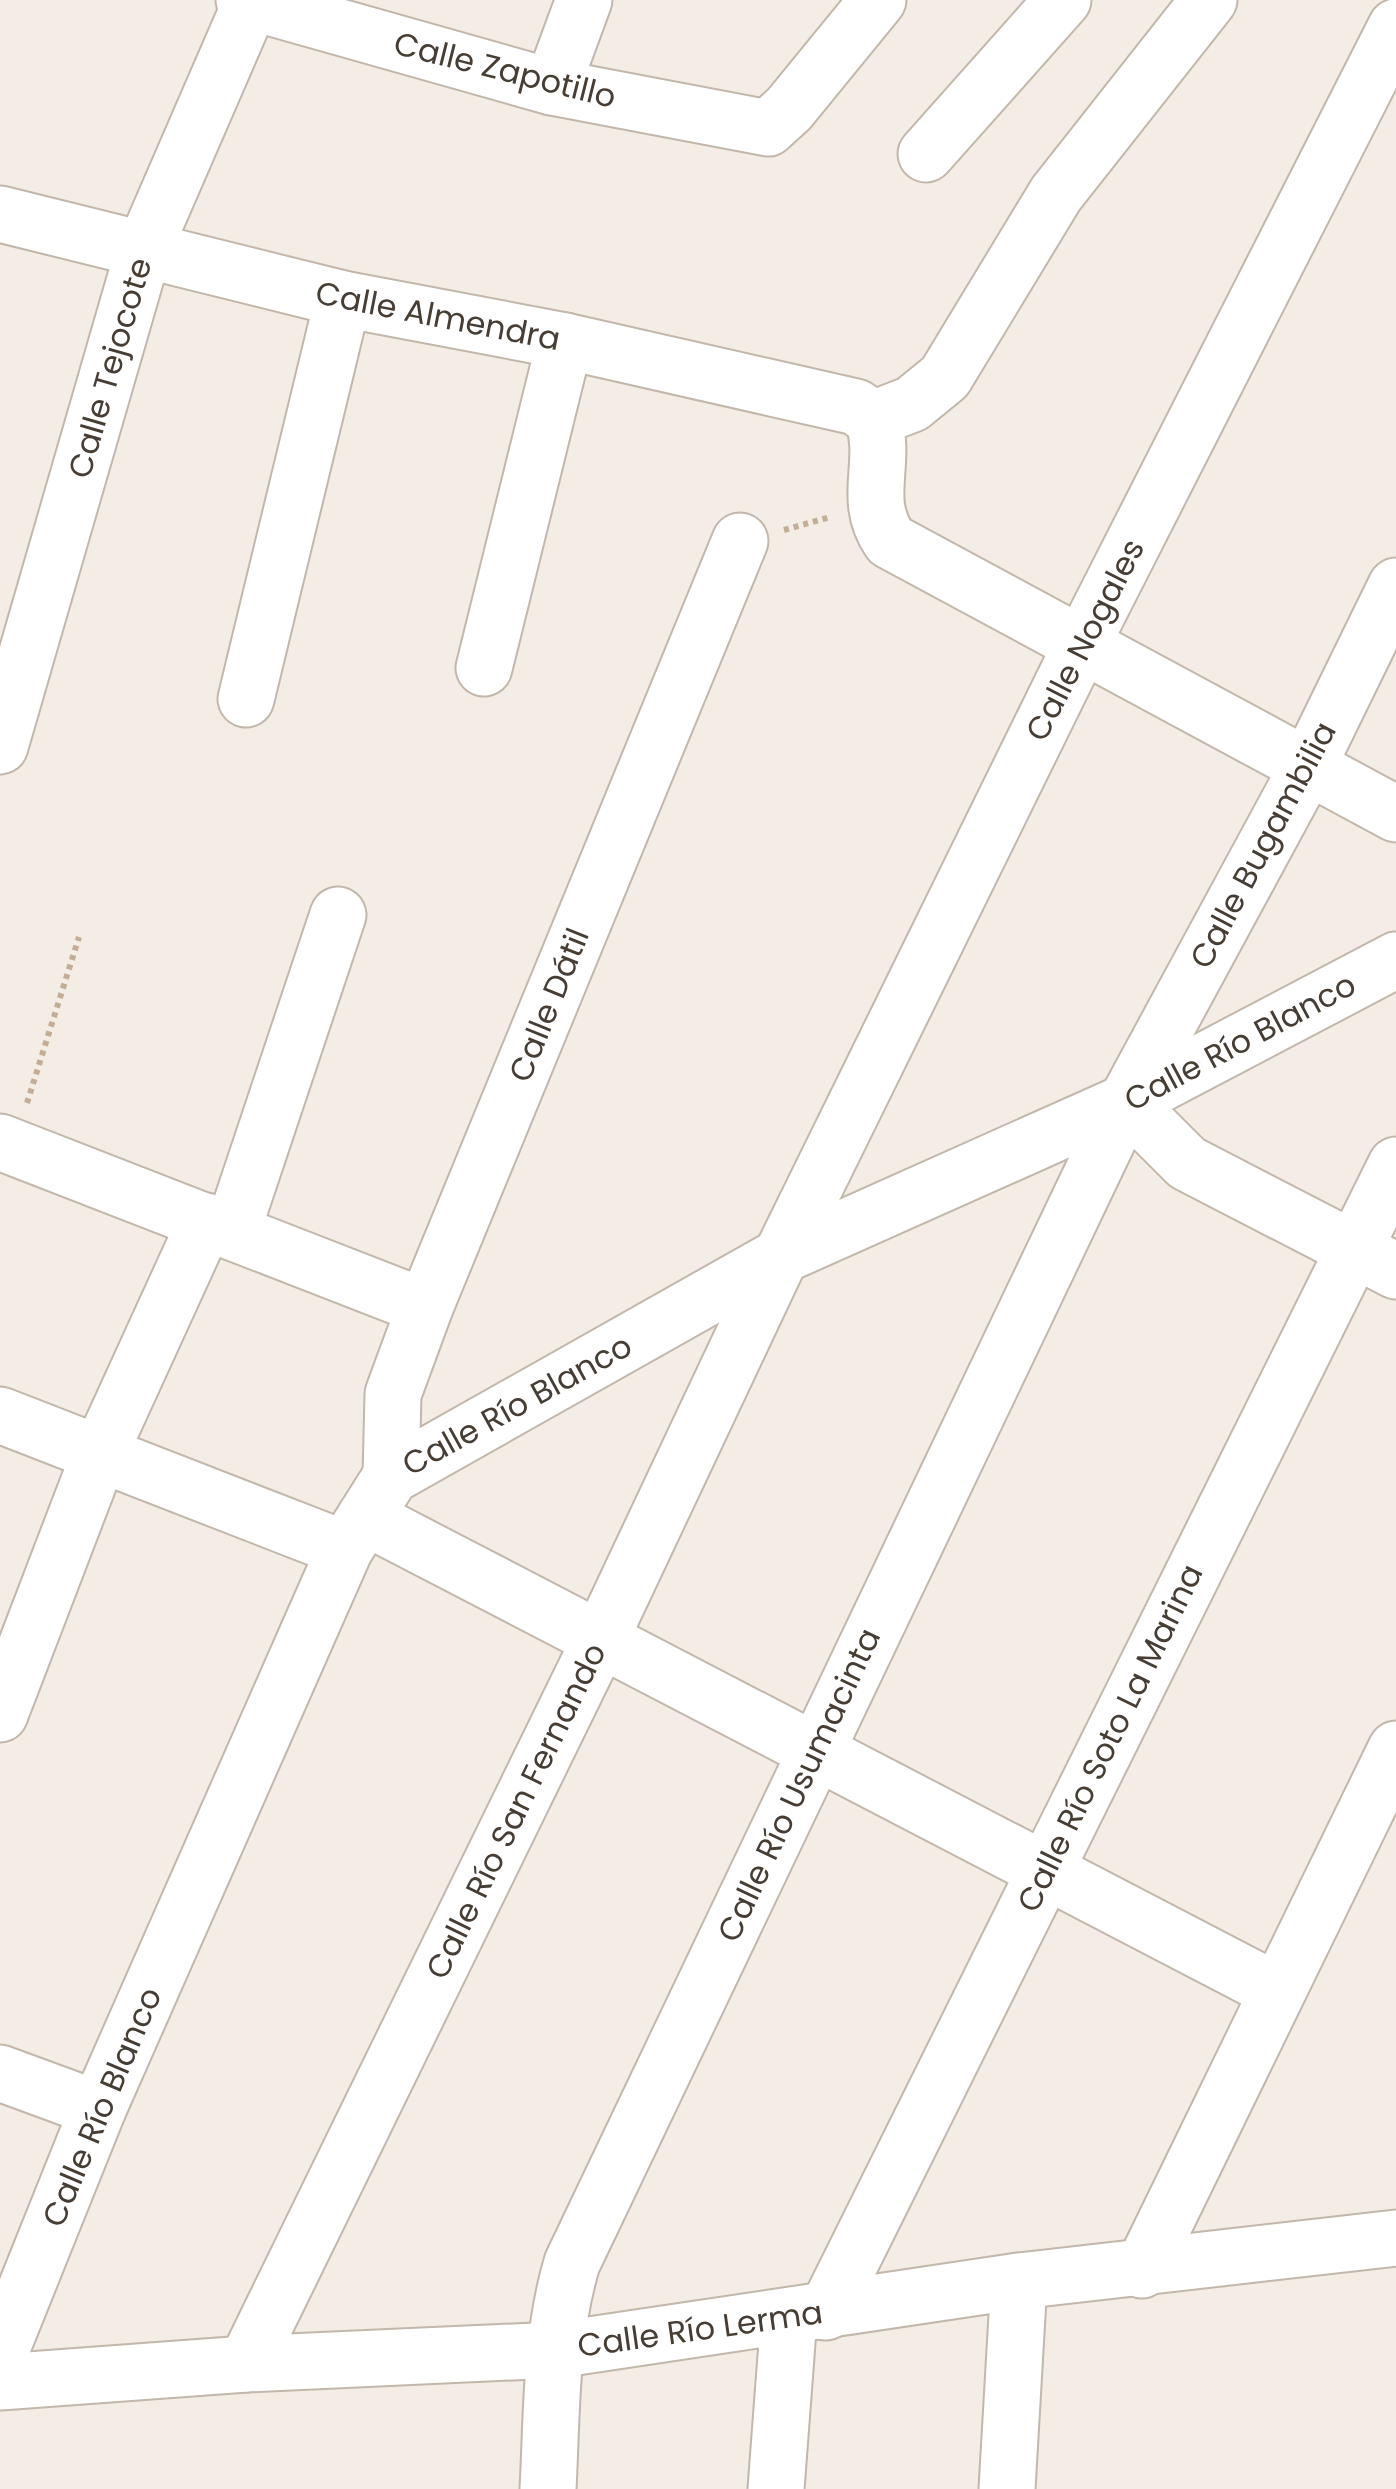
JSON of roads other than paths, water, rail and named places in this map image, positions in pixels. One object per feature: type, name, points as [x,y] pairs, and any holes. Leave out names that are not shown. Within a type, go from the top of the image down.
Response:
[{"type":"street","name":"Calle Zapotillo","points":[[249,0],[552,87],[768,128],[789,109],[878,0]]},
{"type":"street","name":"Calle Tejocote","points":[[0,746],[144,250],[249,0]]},
{"type":"street","points":[[552,87],[584,0]]},
{"type":"street","points":[[926,154],[1064,0]]},
{"type":"street","points":[[1210,0],[1056,194],[945,377],[912,404],[874,419],[879,435],[874,505],[879,525],[890,541],[1396,814]]},
{"type":"street","name":"Calle Nogales","points":[[782,1256],[1082,644],[1392,45]]},
{"type":"street","name":"Calle Almendra","points":[[0,214],[343,299],[565,341],[856,406],[874,419]]},
{"type":"street","points":[[246,699],[343,299]]},
{"type":"street","points":[[484,668],[565,341]]},
{"type":"street","name":"Calle Dátil","points":[[367,1514],[393,1394],[425,1307],[740,542]]},
{"type":"street","name":"Calle Bugambilia","points":[[1126,1102],[1307,768],[1396,586]]},
{"type":"street","points":[[0,1714],[100,1453],[219,1227],[338,916]]},
{"type":"street","name":"Calle Río Blanco","points":[[2,2351],[98,2109],[367,1514],[782,1256],[1126,1102],[1396,960]]},
{"type":"street","points":[[1126,1102],[1186,1163],[1375,1260]]},
{"type":"street","name":"Calle Río Usumacinta","points":[[548,2489],[561,2300],[572,2263],[1126,1102]]},
{"type":"street","points":[[7,1144],[425,1307]]},
{"type":"street","name":"Calle Río Soto La Marina","points":[[807,2314],[1375,1260],[1396,1164]]},
{"type":"street","name":"Calle Río San Fernando","points":[[246,2364],[600,1640],[782,1256]]},
{"type":"street","points":[[0,1414],[100,1453],[367,1514],[600,1640],[1277,1991]]},
{"type":"street","points":[[1142,2270],[1396,1749]]},
{"type":"street","points":[[0,2073],[98,2109]]},
{"type":"street","name":"Calle Río Lerma","points":[[2,2351],[246,2364],[556,2350],[1019,2282],[1396,2238]]},
{"type":"street","points":[[1007,2489],[1019,2282]]},
{"type":"street","points":[[776,2489],[807,2314]]}]
